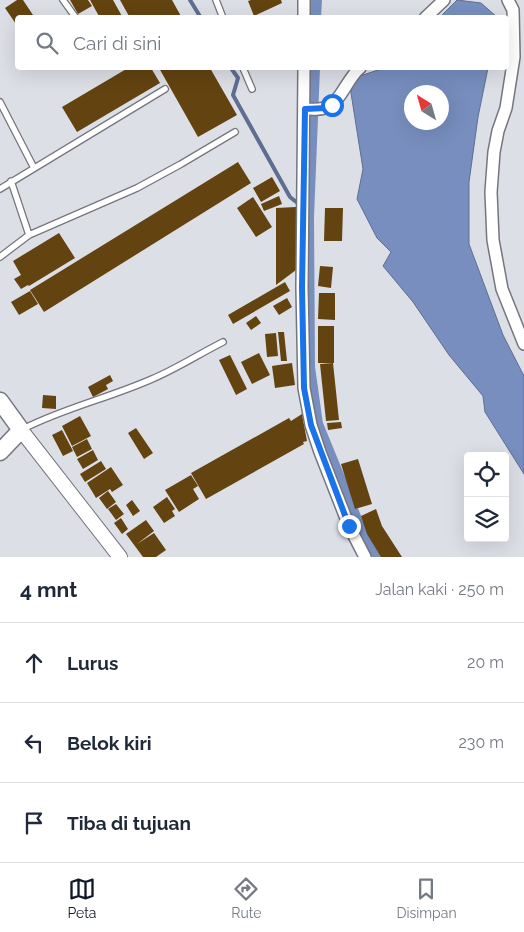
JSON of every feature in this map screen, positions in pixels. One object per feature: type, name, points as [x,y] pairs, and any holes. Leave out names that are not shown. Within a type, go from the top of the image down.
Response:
[{"type":"main road","points":[[0,401],[21,430],[0,452]]},
{"type":"street","points":[[304,0],[304,15]]},
{"type":"street","points":[[428,15],[444,0]]},
{"type":"street","points":[[508,0],[513,10],[514,58],[506,108],[498,131],[494,152],[491,202],[493,240],[502,289],[524,344]]},
{"type":"street","points":[[304,70],[306,109],[302,288],[304,388],[311,425],[349,526],[365,557]]},
{"type":"street","points":[[306,109],[326,108],[338,99],[352,74],[357,70]]},
{"type":"street","points":[[21,430],[120,557]]},
{"type":"lane","points":[[63,0],[74,15]]},
{"type":"lane","points":[[216,0],[222,15]]},
{"type":"lane","points":[[244,70],[252,89]]},
{"type":"lane","points":[[0,189],[165,89]]},
{"type":"lane","points":[[0,102],[34,168]]},
{"type":"lane","points":[[0,257],[29,235],[136,188],[235,132]]},
{"type":"lane","points":[[11,181],[29,235]]},
{"type":"lane","points":[[21,430],[48,416],[105,398],[153,379],[223,342]]},
{"type":"water","points":[[457,0],[481,3],[495,15],[442,15]]},
{"type":"water","points":[[378,70],[488,70],[478,117],[469,182],[469,244],[503,335],[524,376],[524,474],[485,412],[483,396],[449,355],[413,302],[383,266],[391,252],[377,238],[357,199],[363,169],[351,93],[353,76]]},
{"type":"building","points":[[17,0],[23,0],[33,15],[15,15],[15,23],[5,8]]},
{"type":"building","points":[[70,0],[88,0],[92,6],[78,14]]},
{"type":"building","points":[[90,0],[113,0],[121,15],[98,15]]},
{"type":"building","points":[[120,0],[172,0],[180,15],[128,15]]},
{"type":"building","points":[[281,0],[282,3],[254,15],[248,1]]},
{"type":"building","points":[[125,70],[152,70],[160,83],[77,132],[62,107]]},
{"type":"building","points":[[160,70],[211,70],[237,115],[198,137]]},
{"type":"building","points":[[238,162],[251,183],[44,312],[30,290]]},
{"type":"building","points":[[272,177],[280,191],[261,202],[253,188]]},
{"type":"building","points":[[279,196],[282,204],[264,211],[261,204]]},
{"type":"building","points":[[253,197],[272,227],[256,237],[237,208]]},
{"type":"building","points":[[296,207],[296,270],[276,285],[276,208]]},
{"type":"building","points":[[325,208],[343,208],[342,241],[324,241]]},
{"type":"building","points":[[59,233],[75,258],[21,289],[14,279],[21,275],[13,261]]},
{"type":"building","points":[[320,266],[333,267],[331,288],[318,286]]},
{"type":"building","points":[[285,282],[290,291],[233,324],[228,315]]},
{"type":"building","points":[[30,291],[38,304],[19,315],[11,302]]},
{"type":"building","points":[[319,293],[335,293],[335,320],[318,319]]},
{"type":"building","points":[[287,298],[292,307],[279,315],[273,306]]},
{"type":"building","points":[[256,316],[261,323],[251,330],[246,323]]},
{"type":"building","points":[[318,326],[334,326],[334,363],[318,363]]},
{"type":"building","points":[[278,332],[284,332],[287,361],[281,361]]},
{"type":"building","points":[[276,333],[278,356],[267,357],[265,334]]},
{"type":"building","points":[[259,353],[270,375],[252,384],[241,362]]},
{"type":"building","points":[[230,355],[247,389],[236,395],[219,360]]},
{"type":"building","points":[[292,363],[295,385],[275,388],[272,366]]},
{"type":"building","points":[[333,363],[339,420],[326,421],[320,364]]},
{"type":"building","points":[[110,375],[113,381],[106,385],[108,389],[93,397],[88,387]]},
{"type":"building","points":[[43,395],[56,396],[56,409],[42,408]]},
{"type":"building","points":[[302,414],[307,441],[303,442],[304,444],[206,499],[191,473],[289,418],[291,421]]},
{"type":"building","points":[[80,416],[91,436],[72,446],[62,426]]},
{"type":"building","points":[[341,422],[342,428],[328,430],[327,423]]},
{"type":"building","points":[[136,428],[153,453],[144,459],[128,433]]},
{"type":"building","points":[[62,430],[73,451],[63,456],[52,435]]},
{"type":"building","points":[[87,439],[92,449],[77,457],[72,447]]},
{"type":"building","points":[[93,450],[98,460],[83,469],[77,459]]},
{"type":"building","points":[[358,459],[372,504],[355,509],[341,464]]},
{"type":"building","points":[[101,461],[106,469],[85,482],[80,474]]},
{"type":"building","points":[[111,467],[123,485],[112,492],[110,489],[96,498],[87,483]]},
{"type":"building","points":[[191,475],[198,486],[193,489],[199,499],[179,512],[165,490]]},
{"type":"building","points":[[108,491],[116,502],[107,509],[99,498]]},
{"type":"building","points":[[167,497],[175,509],[172,511],[175,516],[164,523],[153,507]]},
{"type":"building","points":[[132,500],[140,511],[133,516],[126,505]]},
{"type":"building","points":[[116,504],[124,514],[116,520],[108,509]]},
{"type":"building","points":[[376,509],[382,526],[402,557],[381,557],[367,534],[361,516]]},
{"type":"building","points":[[121,518],[128,529],[122,534],[114,523]]},
{"type":"building","points":[[146,520],[154,531],[137,544],[154,533],[166,550],[156,557],[143,557],[126,534]]},
{"type":"waterway","points":[[190,0],[199,15]]},
{"type":"waterway","points":[[315,15],[316,0]]},
{"type":"waterway","points":[[232,70],[238,78],[233,95],[290,197],[300,205]]},
{"type":"waterway","points":[[314,70],[308,217],[309,367],[317,424],[362,534],[376,557]]},
{"type":"route","points":[[332,105],[326,108],[305,109],[302,288],[304,388],[311,425],[349,526]]}]
